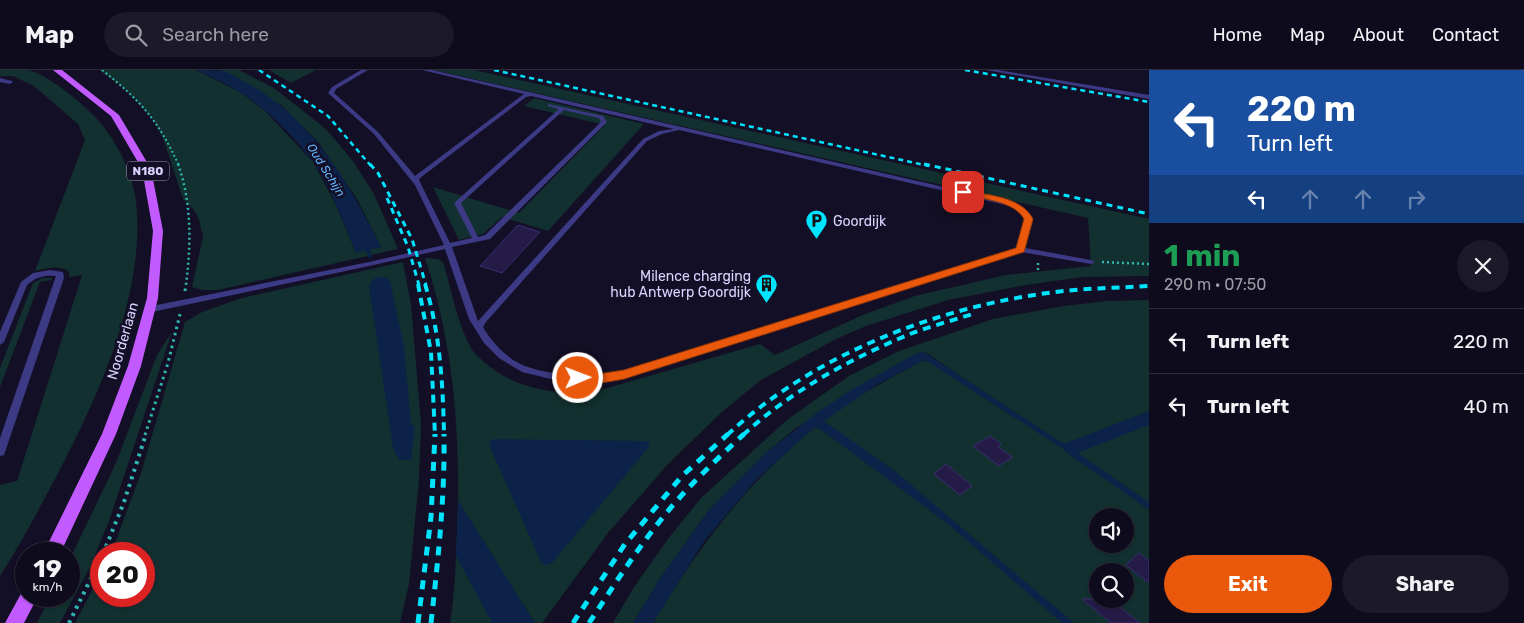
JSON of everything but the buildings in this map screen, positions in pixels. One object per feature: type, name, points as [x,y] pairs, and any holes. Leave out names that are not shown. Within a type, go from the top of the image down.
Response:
[{"type":"main road","name":"Noorderlaan","points":[[57,70],[76,80],[97,97],[119,120],[137,147],[150,176],[156,213],[158,261],[152,309],[124,400],[88,483],[57,542]]},
{"type":"main road","points":[[14,623],[23,607]]},
{"type":"lane","points":[[365,70],[334,88],[331,93],[376,133],[415,181],[448,246],[473,319],[478,328],[487,341],[502,356],[525,370],[551,376],[598,379],[624,374],[1021,250],[1091,262]]},
{"type":"lane","points":[[425,70],[1012,204],[1024,211],[1029,219],[1021,250]]},
{"type":"lane","points":[[988,70],[1149,97]]},
{"type":"lane","points":[[0,80],[10,82]]},
{"type":"lane","points":[[415,181],[417,177],[524,96],[532,94]]},
{"type":"lane","points":[[152,309],[487,238],[604,122],[601,117],[550,105]]},
{"type":"lane","points":[[476,240],[457,203],[563,108]]},
{"type":"lane","points":[[478,328],[483,320],[645,140],[661,132],[678,130],[696,132]]},
{"type":"lane","points":[[0,342],[24,284],[29,278],[51,272],[60,274],[0,452]]},
{"type":"path","points":[[1091,262],[1149,264]]},
{"type":"path","points":[[69,623],[90,580]]},
{"type":"green space","points":[[0,70],[27,70],[34,72],[60,87],[98,120],[126,164],[136,201],[137,238],[133,276],[125,314],[98,390],[47,494],[20,542],[15,542],[15,551],[0,576],[0,485],[17,481],[82,275],[69,277],[69,272],[61,268],[35,271],[85,140],[78,124],[34,86],[13,76],[0,76]]},
{"type":"green space","points":[[99,70],[196,70],[240,92],[265,111],[313,162],[334,201],[356,252],[381,247],[357,199],[318,142],[281,105],[220,70],[239,70],[274,88],[326,129],[353,161],[374,194],[398,249],[218,290],[202,290],[192,287],[203,237],[199,220],[195,211],[183,199],[163,138],[154,121],[126,90]]},
{"type":"green space","points":[[269,70],[316,70],[291,83]]},
{"type":"green space","points":[[434,70],[474,70],[1149,219],[1149,276],[1083,277],[1026,285],[948,300],[866,326],[834,340],[761,380],[723,411],[669,463],[608,533],[542,623],[450,623],[456,564],[458,460],[456,426],[449,358],[443,324],[425,258],[438,259],[443,262],[462,329],[472,350],[483,361],[507,378],[533,388],[576,393],[590,393],[760,344],[775,355],[865,314],[915,296],[1006,275],[1091,266],[1088,218]]},
{"type":"green space","points":[[534,98],[644,124],[548,231],[502,217],[483,234],[459,240],[433,187],[519,213],[605,125],[524,106]]},
{"type":"green space","points":[[403,262],[411,305],[421,425],[419,479],[409,584],[400,623],[75,623],[90,594],[90,607],[155,607],[155,542],[115,542],[142,470],[185,322],[202,312],[242,298]]},
{"type":"green space","points":[[43,278],[51,278],[52,280],[40,282],[0,387],[0,368],[33,283]]},
{"type":"green space","points":[[1149,300],[1149,623],[653,623],[670,594],[708,539],[774,464],[798,441],[835,412],[922,361],[928,361],[1067,451],[927,353],[797,427],[766,453],[709,510],[661,577],[633,623],[613,623],[634,587],[668,539],[701,498],[788,419],[849,376],[899,351],[993,319],[1063,306],[1108,301]]},
{"type":"green space","points":[[172,332],[109,521],[100,542],[90,542],[90,567],[80,586],[80,542],[78,542],[116,463],[157,355]]},
{"type":"green space","points":[[45,607],[69,607],[60,623],[37,623]]},
{"type":"water","points":[[196,70],[229,73],[270,97],[290,114],[326,154],[356,199],[381,247],[356,253],[326,183],[298,143],[271,115],[251,100],[219,80]]},
{"type":"water","points":[[378,277],[386,277],[390,281],[404,346],[411,424],[415,426],[411,460],[399,460],[393,448],[369,287],[372,280]]},
{"type":"water","points":[[924,352],[1059,441],[1066,443],[1149,411],[1149,425],[1071,454],[925,360],[878,384],[824,421],[895,471],[1074,623],[1062,623],[948,524],[815,427],[757,479],[705,540],[653,623],[633,623],[661,577],[709,510],[766,453],[818,412],[851,390],[917,353]]},
{"type":"water","points":[[494,439],[644,441],[649,442],[649,447],[552,563],[545,565],[541,562],[489,445],[490,441]]},
{"type":"water","points":[[458,500],[535,623],[492,623],[456,556]]},
{"type":"waterway","name":"Oud Schijn","points":[[366,246],[370,256]]},
{"type":"waterway","points":[[1068,450],[1149,506]]},
{"type":"railway","points":[[259,70],[328,116],[371,166]]},
{"type":"railway","points":[[494,70],[929,166]]},
{"type":"railway","points":[[965,70],[1149,102]]},
{"type":"railway","points":[[370,164],[378,173],[412,239],[426,285]]},
{"type":"railway","points":[[924,164],[1149,214]]},
{"type":"railway","points":[[387,198],[408,247],[419,285]]},
{"type":"railway","points":[[418,284],[431,352],[435,434]]},
{"type":"railway","points":[[425,284],[434,321],[440,359],[444,435]]},
{"type":"railway","points":[[727,435],[761,406],[838,358],[922,322],[1010,299],[1055,292],[1149,286]]},
{"type":"railway","points":[[743,435],[781,404],[843,365],[910,334],[976,313]]},
{"type":"railway","points":[[418,623],[431,517],[435,434]]},
{"type":"railway","points":[[573,623],[625,544],[682,476],[728,434]]},
{"type":"railway","points":[[589,623],[634,555],[673,505],[744,434]]},
{"type":"railway","points":[[431,623],[442,505],[444,435]]},
{"type":"place","name":"Goordijk","points":[[817,240]]},
{"type":"place","name":"Milence charging hub Antwerp Goordijk","points":[[767,303]]},
{"type":"route","points":[[578,378],[598,379],[624,374],[1021,250],[1029,219],[1028,215],[1012,204],[963,192]]}]
